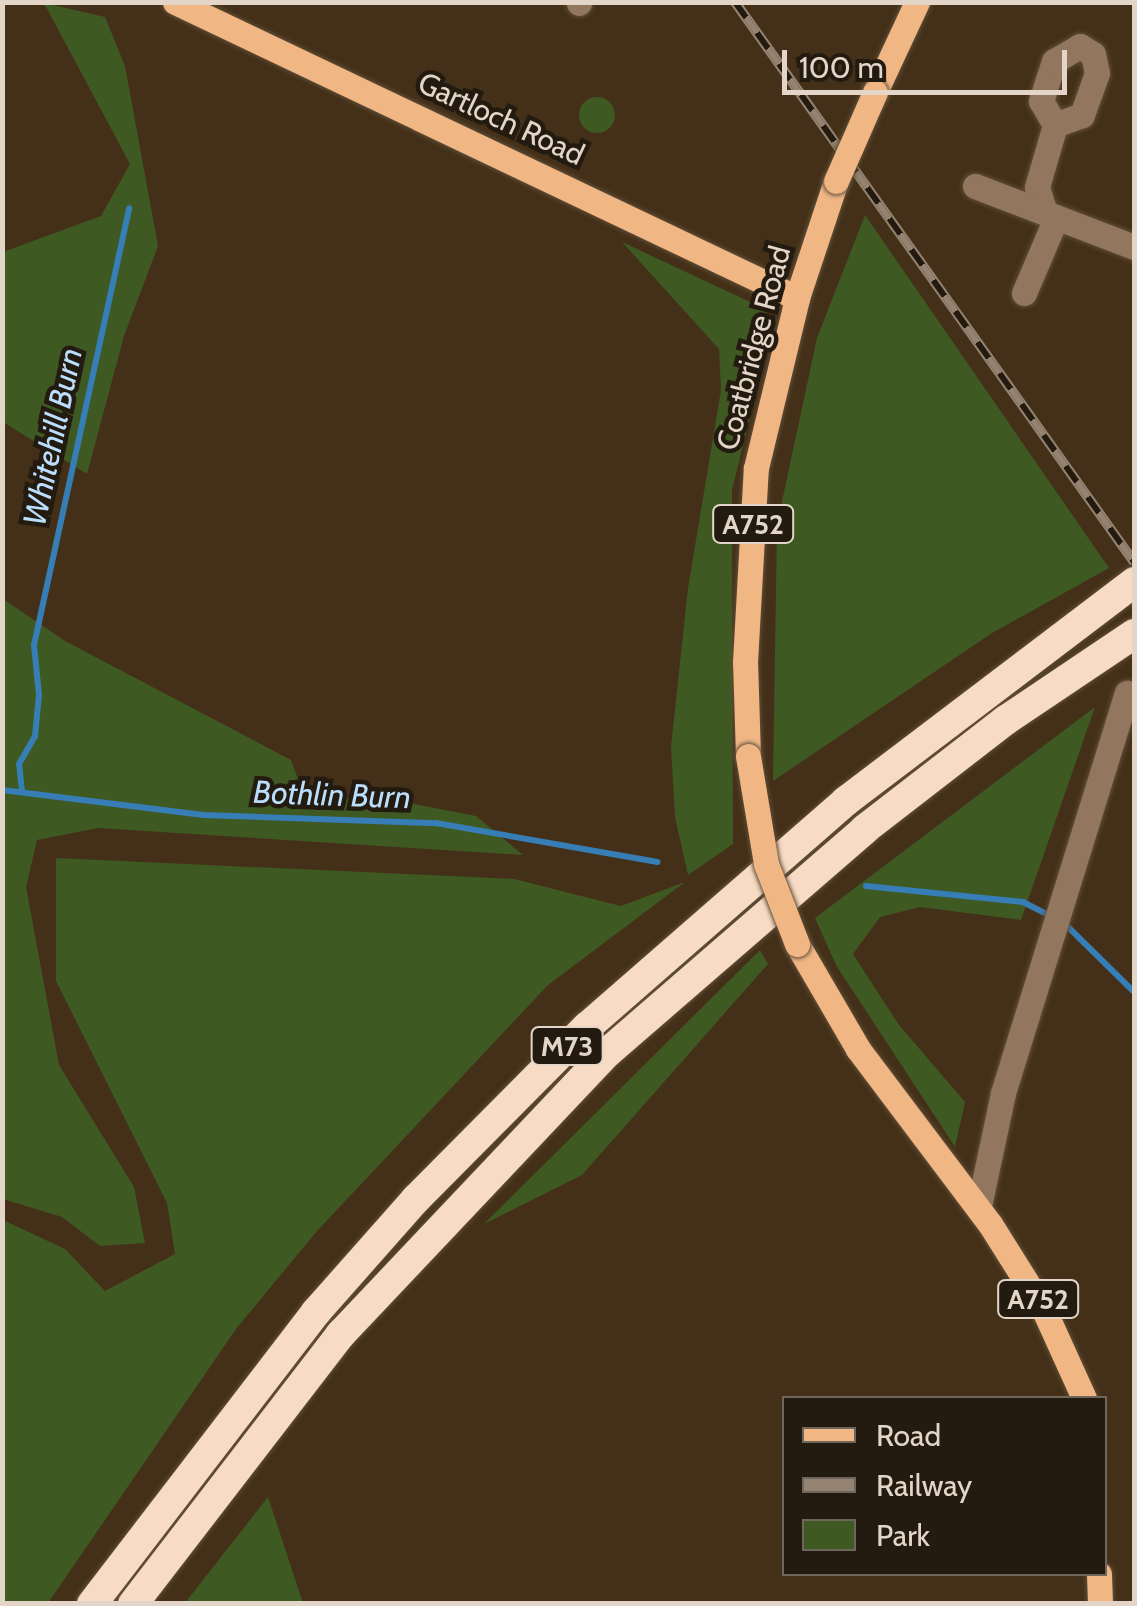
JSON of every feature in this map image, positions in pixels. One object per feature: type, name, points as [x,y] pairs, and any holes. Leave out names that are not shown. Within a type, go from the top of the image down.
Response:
[{"type":"highway","name":"M73","points":[[92,1604],[316,1312],[416,1199],[587,1026],[846,801],[1134,582]]},
{"type":"highway","name":"M73","points":[[133,1604],[341,1334],[608,1052],[865,828],[1006,720],[1134,634]]},
{"type":"main road","name":"Gartloch Road","points":[[176,2],[797,298]]},
{"type":"main road","name":"Coatbridge Road","points":[[917,2],[836,180],[797,298],[756,468],[745,662],[748,756],[766,864],[796,944],[858,1049],[979,1206],[1044,1310],[1083,1396]]},
{"type":"main road","points":[[1099,1576],[1100,1604]]},
{"type":"street","points":[[1024,293],[1051,216],[1037,187],[1055,125]]},
{"type":"street","points":[[975,186],[1134,246]]},
{"type":"street","points":[[979,1206],[1004,1094],[1050,956],[1127,693]]},
{"type":"green space","points":[[44,3],[105,17],[125,66],[158,246],[124,336],[87,474],[3,422],[3,252],[101,216],[130,164]]},
{"type":"green space","points":[[597,97],[610,102],[615,115],[610,128],[597,133],[584,128],[579,115],[584,102]]},
{"type":"green space","points":[[865,215],[1109,568],[992,633],[773,781],[777,525],[817,338]]},
{"type":"green space","points":[[622,242],[763,308],[773,323],[732,490],[733,844],[688,875],[675,817],[671,747],[688,588],[721,390],[719,349]]},
{"type":"green space","points":[[3,599],[65,641],[291,760],[305,798],[388,799],[476,816],[523,855],[98,828],[37,840],[26,887],[59,1065],[134,1187],[145,1243],[100,1246],[62,1217],[3,1199]]},
{"type":"green space","points":[[1095,707],[1021,920],[920,907],[880,917],[853,954],[899,1025],[965,1102],[955,1147],[836,965],[815,918]]},
{"type":"green space","points":[[56,858],[514,879],[621,906],[685,882],[548,985],[317,1231],[236,1329],[48,1603],[3,1603],[3,1220],[65,1249],[105,1291],[175,1254],[167,1203],[56,981]]},
{"type":"green space","points":[[760,950],[768,964],[582,1175],[484,1224]]},
{"type":"green space","points":[[268,1497],[303,1603],[185,1603]]},
{"type":"waterway","name":"Whitehill Burn","points":[[22,791],[19,764],[35,736],[39,695],[34,645],[129,208]]},
{"type":"waterway","name":"Bothlin Burn","points":[[2,790],[203,815],[436,823],[658,862]]},
{"type":"waterway","name":"Bothlin Burn","points":[[866,886],[1023,902],[1050,916]]},
{"type":"waterway","name":"Bothlin Burn","points":[[1062,921],[1134,992]]},
{"type":"railway","points":[[735,2],[1134,562]]}]
